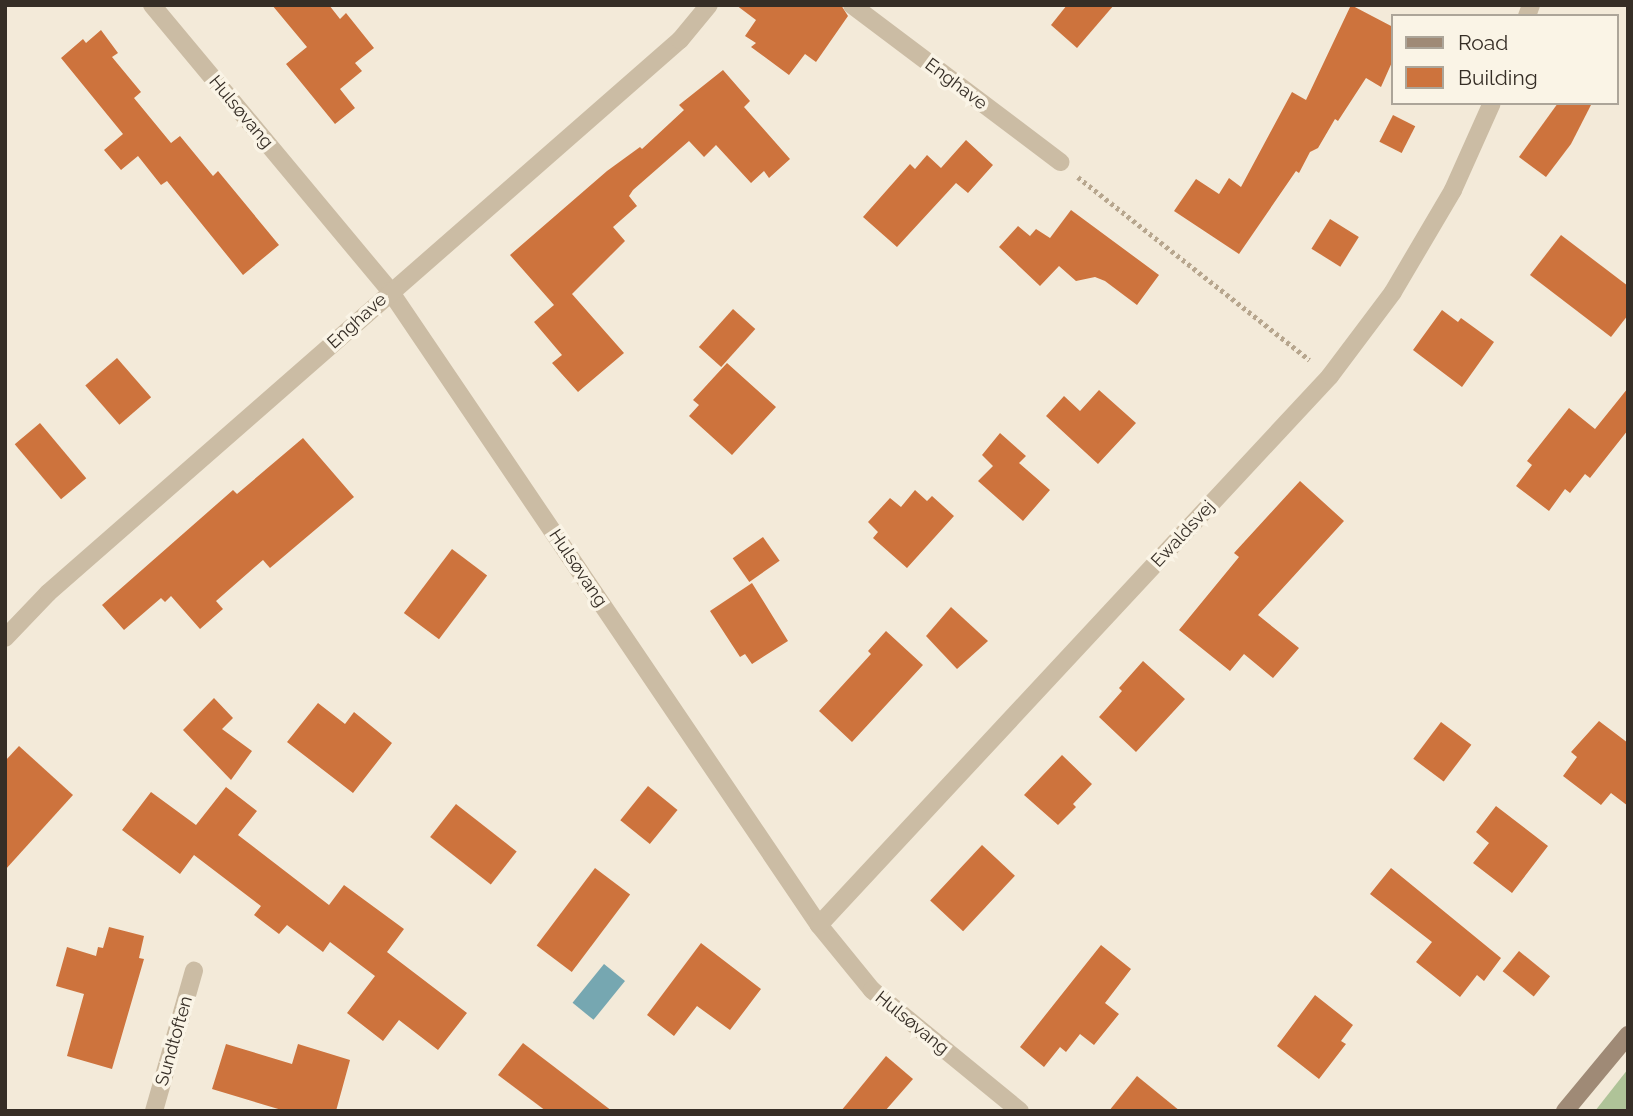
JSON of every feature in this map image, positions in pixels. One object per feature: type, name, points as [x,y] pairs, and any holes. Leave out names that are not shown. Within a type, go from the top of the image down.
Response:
[{"type":"main road","points":[[1565,1111],[1628,1035]]},
{"type":"street","name":"Hulsøvang","points":[[152,5],[390,291],[819,925],[872,990],[1020,1111]]},
{"type":"street","name":"Enghave","points":[[5,638],[48,593],[680,40],[709,5]]},
{"type":"street","name":"Enghave","points":[[852,5],[1060,162]]},
{"type":"street","name":"Ewaldsvej","points":[[819,925],[1330,376],[1393,292],[1453,190],[1491,105]]},
{"type":"street","name":"Sundtoften","points":[[154,1111],[194,971]]},
{"type":"path","points":[[1060,162],[1330,376]]},
{"type":"green space","points":[[1628,1069],[1628,1111],[1595,1111]]},
{"type":"water","points":[[604,964],[625,981],[594,1020],[573,1003]]},
{"type":"building","points":[[272,5],[329,5],[340,19],[346,13],[374,48],[355,63],[362,71],[340,89],[355,108],[335,124],[286,64],[307,47]]},
{"type":"building","points":[[736,5],[841,5],[848,16],[816,62],[805,54],[789,75],[751,47],[756,43],[745,36],[756,20]]},
{"type":"building","points":[[1067,5],[1114,5],[1077,48],[1051,25]]},
{"type":"building","points":[[1351,5],[1392,26],[1392,62],[1381,87],[1366,78],[1338,121],[1335,119],[1318,148],[1310,152],[1299,173],[1296,171],[1239,254],[1174,211],[1196,179],[1219,194],[1229,178],[1241,187],[1292,92],[1306,100]]},
{"type":"building","points":[[101,30],[118,53],[112,57],[141,92],[134,98],[171,143],[180,136],[213,176],[218,171],[279,245],[243,275],[167,181],[161,185],[138,156],[121,170],[104,150],[123,134],[61,58],[83,39],[86,43]]},
{"type":"building","points":[[723,70],[750,101],[744,107],[790,159],[769,178],[764,171],[751,183],[716,145],[704,157],[689,141],[633,190],[629,196],[637,206],[613,227],[625,241],[572,294],[624,353],[578,392],[552,363],[562,355],[534,322],[554,305],[510,255],[607,171],[640,147],[642,149],[684,110],[679,105]]},
{"type":"building","points":[[1557,105],[1591,105],[1571,144],[1546,177],[1519,157]]},
{"type":"building","points":[[1393,115],[1415,126],[1402,153],[1379,142]]},
{"type":"building","points":[[966,140],[993,165],[968,193],[956,183],[897,247],[863,217],[910,164],[915,169],[927,155],[941,168]]},
{"type":"building","points":[[1071,210],[1159,275],[1137,305],[1105,281],[1095,277],[1076,281],[1059,266],[1040,286],[999,247],[1018,226],[1030,236],[1036,229],[1050,238]]},
{"type":"building","points":[[1330,219],[1359,237],[1340,267],[1311,249]]},
{"type":"building","points":[[1561,235],[1628,286],[1628,315],[1611,337],[1530,275]]},
{"type":"building","points":[[733,309],[755,329],[721,367],[699,347]]},
{"type":"building","points":[[1442,310],[1458,322],[1461,318],[1494,342],[1462,387],[1413,350]]},
{"type":"building","points":[[117,358],[151,397],[119,425],[85,386]]},
{"type":"building","points":[[727,363],[776,407],[732,455],[689,416],[699,405],[693,400]]},
{"type":"building","points":[[1628,388],[1628,430],[1590,478],[1585,474],[1570,493],[1565,489],[1549,511],[1516,486],[1532,465],[1527,461],[1569,408],[1595,429]]},
{"type":"building","points":[[1099,390],[1136,423],[1098,464],[1046,416],[1064,396],[1080,411]]},
{"type":"building","points":[[40,423],[86,478],[61,499],[15,444]]},
{"type":"building","points":[[1000,433],[1026,456],[1019,463],[1050,490],[1023,521],[978,481],[993,466],[982,455]]},
{"type":"building","points":[[303,438],[354,497],[270,568],[263,560],[216,601],[223,609],[200,629],[171,596],[165,602],[161,598],[124,630],[102,605],[233,490],[237,494]]},
{"type":"building","points":[[1300,481],[1344,521],[1258,615],[1299,648],[1273,678],[1244,654],[1230,671],[1179,630],[1239,557],[1234,553]]},
{"type":"building","points":[[915,490],[927,501],[932,496],[954,516],[907,568],[873,538],[878,532],[868,522],[890,498],[901,507]]},
{"type":"building","points":[[763,537],[780,561],[749,582],[733,558]]},
{"type":"building","points":[[452,549],[487,575],[439,639],[404,613]]},
{"type":"building","points":[[752,583],[788,641],[752,664],[745,654],[740,657],[710,611]]},
{"type":"building","points":[[951,607],[988,641],[957,669],[926,636]]},
{"type":"building","points":[[886,631],[923,665],[852,742],[819,711],[871,654],[868,651]]},
{"type":"building","points":[[1143,661],[1185,699],[1136,752],[1099,717],[1122,691],[1119,688]]},
{"type":"building","points":[[214,698],[233,718],[222,729],[252,751],[231,780],[183,730]]},
{"type":"building","points":[[318,703],[345,724],[354,712],[392,743],[353,793],[287,742]]},
{"type":"building","points":[[1599,721],[1628,743],[1628,806],[1611,793],[1601,805],[1563,776],[1577,757],[1571,752]]},
{"type":"building","points":[[1441,722],[1471,745],[1444,782],[1413,759]]},
{"type":"building","points":[[19,746],[73,795],[5,870],[5,761]]},
{"type":"building","points":[[1062,755],[1092,784],[1073,804],[1076,807],[1058,825],[1024,795]]},
{"type":"building","points":[[648,786],[678,810],[650,844],[620,820]]},
{"type":"building","points":[[226,787],[257,811],[238,835],[329,905],[344,885],[404,929],[387,952],[467,1013],[438,1050],[399,1020],[383,1041],[347,1013],[375,976],[330,942],[323,952],[287,925],[279,934],[254,915],[261,906],[194,855],[180,874],[122,830],[151,792],[196,825]]},
{"type":"building","points":[[456,804],[517,851],[491,885],[430,837]]},
{"type":"building","points":[[1496,806],[1548,846],[1512,893],[1473,863],[1489,843],[1476,832]]},
{"type":"building","points":[[982,845],[1015,876],[963,931],[930,901]]},
{"type":"building","points":[[595,868],[630,894],[572,972],[537,945]]},
{"type":"building","points":[[1391,868],[1501,958],[1484,981],[1477,975],[1460,997],[1416,962],[1432,942],[1370,894]]},
{"type":"building","points":[[109,927],[144,936],[139,958],[144,959],[112,1069],[67,1056],[84,994],[56,986],[67,947],[96,956],[98,947],[103,948]]},
{"type":"building","points":[[701,943],[761,989],[730,1030],[697,1006],[674,1036],[647,1015]]},
{"type":"building","points":[[1101,945],[1131,969],[1105,1003],[1119,1014],[1094,1045],[1080,1034],[1066,1052],[1060,1047],[1044,1067],[1020,1047]]},
{"type":"building","points":[[1519,951],[1550,976],[1534,996],[1503,971]]},
{"type":"building","points":[[1315,995],[1353,1025],[1341,1041],[1346,1044],[1319,1079],[1277,1046]]},
{"type":"building","points":[[523,1043],[612,1111],[546,1111],[498,1075]]},
{"type":"building","points":[[226,1044],[292,1064],[298,1044],[350,1060],[336,1111],[285,1111],[212,1089]]},
{"type":"building","points":[[886,1056],[913,1079],[885,1111],[841,1111]]},
{"type":"building","points":[[1137,1076],[1180,1111],[1109,1111]]}]
